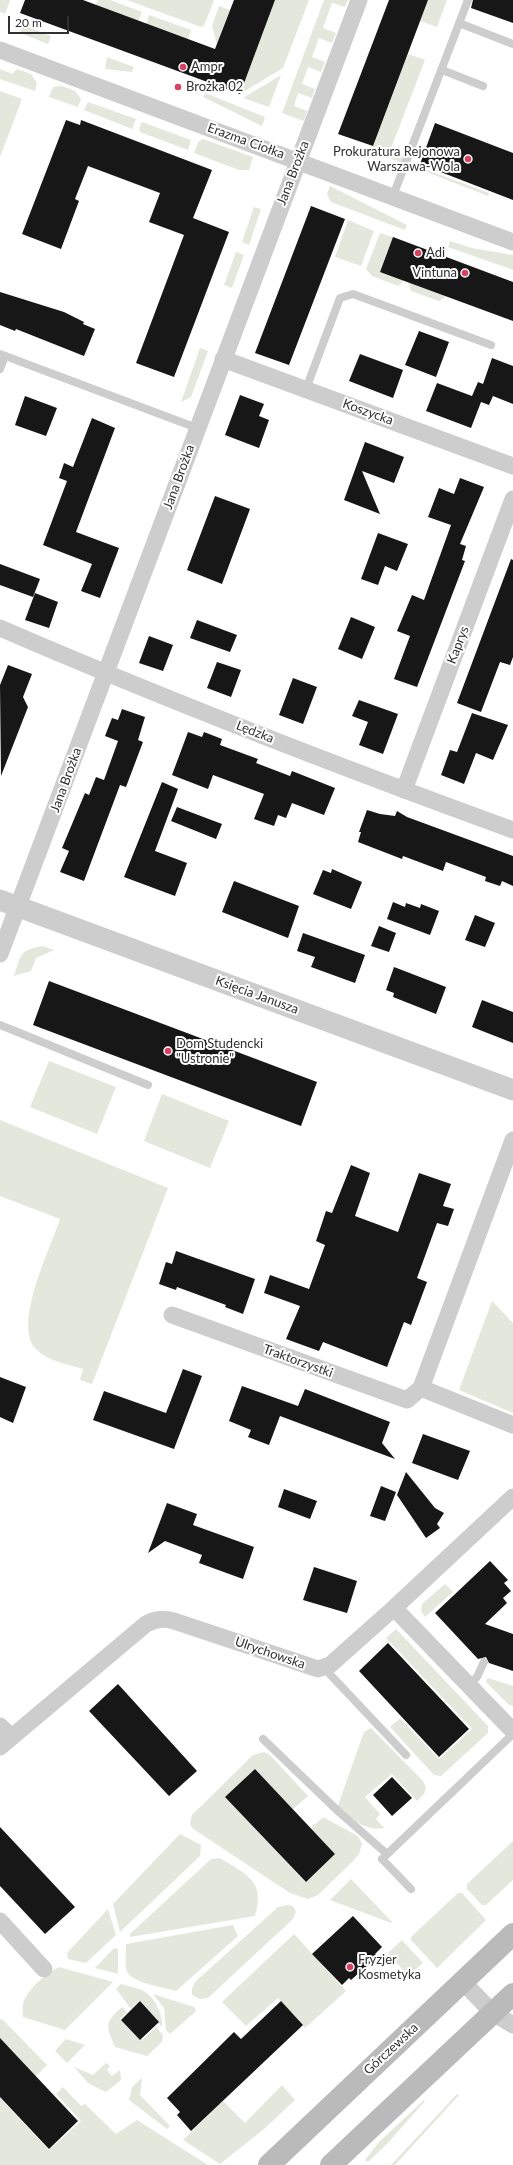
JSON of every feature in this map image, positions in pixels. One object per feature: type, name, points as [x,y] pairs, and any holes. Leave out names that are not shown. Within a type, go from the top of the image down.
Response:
[{"type":"main road","name":"Górczewska","points":[[269,2165],[513,1934]]},
{"type":"main road","points":[[331,2165],[513,1994]]},
{"type":"street","name":"Jana Brożka","points":[[0,954],[19,908],[197,428],[359,0]]},
{"type":"street","name":"Erazma Ciołka","points":[[0,50],[298,160],[513,242]]},
{"type":"street","name":"Koszycka","points":[[223,359],[513,466]]},
{"type":"street","name":"Kaprys","points":[[404,790],[513,499]]},
{"type":"street","name":"Lędzka","points":[[0,628],[106,674],[404,790],[513,830]]},
{"type":"street","name":"Księcia Janusza","points":[[0,900],[513,1090]]},
{"type":"street","points":[[513,1140],[421,1388],[513,1425]]},
{"type":"street","name":"Traktorzystki","points":[[172,1315],[407,1400],[421,1388]]},
{"type":"street","points":[[513,1497],[394,1608],[469,1685],[513,1733]]},
{"type":"street","name":"Ulrychowska","points":[[4,1737],[146,1624],[160,1619],[174,1621],[311,1667],[324,1668],[335,1662],[394,1608]]},
{"type":"street","points":[[0,1921],[44,1969]]},
{"type":"street","points":[[463,1982],[493,2013],[513,2025]]},
{"type":"lane","points":[[393,196],[468,0]]},
{"type":"lane","points":[[459,23],[513,44]]},
{"type":"lane","points":[[442,70],[483,86]]},
{"type":"lane","points":[[306,389],[340,298],[353,294],[491,345]]},
{"type":"lane","points":[[0,369],[2,355],[197,428]]},
{"type":"lane","points":[[0,1025],[148,1085]]},
{"type":"lane","points":[[469,1685],[477,1677],[484,1662]]},
{"type":"lane","points":[[324,1668],[406,1755]]},
{"type":"lane","points":[[411,1889],[382,1859],[513,1733]]},
{"type":"lane","points":[[263,1739],[338,1812],[387,1854]]},
{"type":"shaded area","points":[[0,0],[10,0],[5,14],[0,12]]},
{"type":"shaded area","points":[[98,0],[110,0],[142,12],[138,21],[96,5]]},
{"type":"shaded area","points":[[127,0],[214,0],[204,26],[201,27]]},
{"type":"shaded area","points":[[275,0],[309,0],[283,68],[240,94]]},
{"type":"shaded area","points":[[324,0],[348,0],[345,7],[332,3],[323,28],[336,33],[332,43],[319,38],[312,57],[325,62],[321,72],[308,67],[302,84],[315,89],[312,98],[298,93],[294,106],[307,111],[304,121],[282,113]]},
{"type":"shaded area","points":[[428,0],[447,0],[437,27],[420,21]]},
{"type":"shaded area","points":[[219,6],[230,10],[217,44],[212,26]]},
{"type":"shaded area","points":[[149,15],[191,30],[188,39],[146,24]]},
{"type":"shaded area","points":[[23,25],[51,36],[48,44],[20,33]]},
{"type":"shaded area","points":[[408,54],[425,60],[390,151],[404,157],[402,163],[371,151]]},
{"type":"shaded area","points":[[107,57],[134,67],[132,72],[105,69]]},
{"type":"shaded area","points":[[0,69],[12,74],[17,69],[31,74],[37,83],[35,91],[0,79]]},
{"type":"shaded area","points":[[281,75],[269,107],[243,98]]},
{"type":"shaded area","points":[[62,86],[75,91],[81,99],[78,107],[49,97],[53,87]]},
{"type":"shaded area","points":[[0,91],[22,99],[0,157]]},
{"type":"shaded area","points":[[205,93],[265,117],[262,126],[203,97]]},
{"type":"shaded area","points":[[88,102],[136,119],[132,129],[84,110]]},
{"type":"shaded area","points":[[142,122],[191,140],[188,150],[140,132],[139,128]]},
{"type":"shaded area","points":[[203,139],[253,157],[249,170],[239,170],[194,153],[198,142]]},
{"type":"shaded area","points":[[419,167],[489,193],[488,196],[419,169]]},
{"type":"shaded area","points":[[330,186],[407,225],[405,230],[331,202],[327,194]]},
{"type":"shaded area","points":[[254,207],[261,209],[249,245],[242,242]]},
{"type":"shaded area","points":[[348,220],[374,231],[361,266],[335,257]]},
{"type":"shaded area","points":[[380,233],[393,237],[380,271],[404,280],[398,286],[372,276],[366,269]]},
{"type":"shaded area","points":[[450,241],[472,248],[513,255],[513,270],[448,247]]},
{"type":"shaded area","points":[[236,252],[244,255],[232,288],[224,285]]},
{"type":"shaded area","points":[[408,282],[446,296],[439,301],[411,291]]},
{"type":"shaded area","points":[[200,348],[208,351],[191,397],[181,402]]},
{"type":"shaded area","points":[[43,946],[54,950],[36,958],[31,971],[14,976],[22,955],[29,949]]},
{"type":"shaded area","points":[[49,1061],[116,1087],[97,1134],[30,1107]]},
{"type":"shaded area","points":[[162,1094],[229,1121],[210,1168],[144,1141]]},
{"type":"shaded area","points":[[0,1120],[168,1188],[92,1384],[80,1380],[83,1369],[58,1362],[47,1357],[36,1349],[30,1338],[28,1322],[31,1305],[42,1266],[60,1219],[0,1196]]},
{"type":"shaded area","points":[[492,1301],[513,1323],[513,1413],[459,1390]]},
{"type":"shaded area","points":[[445,1584],[453,1592],[425,1617],[421,1611],[422,1604]]},
{"type":"shaded area","points":[[396,1629],[488,1726],[488,1733],[441,1776],[434,1775],[390,1727],[400,1718],[439,1759],[472,1729],[386,1638]]},
{"type":"shaded area","points":[[488,1678],[513,1686],[513,1706],[509,1705],[486,1682]]},
{"type":"shaded area","points":[[371,1728],[423,1781],[426,1788],[424,1794],[417,1801],[392,1774],[365,1797],[380,1814],[376,1819],[384,1828],[377,1829],[365,1826],[353,1820],[337,1808],[364,1732]]},
{"type":"shaded area","points":[[264,1752],[270,1755],[308,1796],[293,1809],[255,1769],[226,1797],[305,1882],[335,1854],[311,1828],[323,1817],[358,1836],[362,1844],[359,1854],[354,1860],[318,1895],[308,1899],[290,1893],[192,1828],[190,1824],[192,1815],[253,1755]]},
{"type":"shaded area","points":[[180,1834],[201,1845],[200,1856],[120,1932],[113,1904]]},
{"type":"shaded area","points":[[513,1841],[513,1880],[486,1905],[482,1905],[467,1889],[467,1884]]},
{"type":"shaded area","points":[[220,1858],[245,1874],[256,1886],[258,1904],[255,1916],[130,1937],[130,1934],[211,1859]]},
{"type":"shaded area","points":[[351,1879],[392,1922],[391,1923],[330,1900]]},
{"type":"shaded area","points":[[458,1893],[462,1893],[486,1920],[437,1968],[411,1940],[411,1937]]},
{"type":"shaded area","points":[[287,1905],[293,1906],[296,1912],[293,1919],[208,1998],[200,1999],[192,1995],[192,1989],[195,1982],[278,1907]]},
{"type":"shaded area","points":[[108,1909],[116,1935],[86,1963],[68,1959],[67,1953]]},
{"type":"shaded area","points":[[233,1925],[238,1936],[176,1991],[140,1981],[128,1974],[126,1969],[126,1944]]},
{"type":"shaded area","points":[[294,1934],[346,1991],[305,2028],[278,1998],[246,2026],[222,2002]]},
{"type":"shaded area","points":[[402,1940],[423,1963],[408,1976],[388,1953]]},
{"type":"shaded area","points":[[114,1948],[118,1949],[118,1974],[95,1968]]},
{"type":"shaded area","points":[[59,1967],[113,1982],[65,2030],[23,2017],[23,2004],[28,1993],[43,1978]]},
{"type":"shaded area","points":[[121,1984],[140,1989],[149,1995],[160,2012],[162,2027],[139,2001],[131,2009],[116,1989]]},
{"type":"shaded area","points":[[153,1994],[194,2007],[196,2011],[170,2034],[166,2030],[164,2008]]},
{"type":"shaded area","points":[[122,2007],[127,2012],[120,2019],[141,2041],[156,2027],[163,2035],[162,2042],[147,2056],[115,2047],[108,2025],[112,2017]]},
{"type":"shaded area","points":[[0,2019],[3,2020],[47,2065],[34,2078],[0,2042]]},
{"type":"shaded area","points":[[66,2039],[85,2045],[67,2063],[55,2051]]},
{"type":"shaded area","points":[[106,2063],[110,2066],[107,2070],[112,2076],[120,2070],[121,2080],[106,2092],[88,2083],[74,2067],[93,2075]]},
{"type":"shaded area","points":[[142,2078],[140,2095],[170,2126],[167,2129],[129,2100],[132,2087]]},
{"type":"shaded area","points":[[282,2085],[295,2100],[264,2129],[220,2164],[183,2140],[223,2101],[245,2123]]},
{"type":"shaded area","points":[[63,2087],[81,2106],[85,2104],[116,2134],[137,2120],[208,2165],[0,2165],[0,2098],[49,2150],[81,2121],[56,2094]]},
{"type":"shaded area","points":[[457,2094],[459,2095],[395,2165],[391,2165]]},
{"type":"shaded area","points":[[424,2100],[425,2101],[387,2144],[368,2162],[365,2160],[379,2142]]},
{"type":"building","points":[[25,0],[83,0],[215,49],[234,0],[275,0],[240,94],[20,13]]},
{"type":"building","points":[[389,0],[428,0],[373,146],[338,134]]},
{"type":"building","points":[[473,0],[513,0],[513,23],[471,8]]},
{"type":"building","points":[[66,120],[80,125],[81,120],[212,170],[193,218],[229,232],[174,377],[136,363],[184,235],[149,222],[160,193],[88,166],[75,199],[79,201],[61,249],[22,234]]},
{"type":"building","name":"Prokuratura Rejonowa Warszawa-Wola","points":[[435,123],[513,153],[513,200],[420,164]]},
{"type":"building","points":[[311,206],[345,219],[289,365],[255,353]]},
{"type":"building","points":[[393,237],[513,282],[513,321],[380,272]]},
{"type":"building","points":[[0,292],[64,312],[84,322],[83,324],[95,329],[84,356],[16,329],[15,331],[0,325]]},
{"type":"building","points":[[419,331],[449,342],[436,377],[405,365]]},
{"type":"building","points":[[360,354],[403,370],[393,398],[349,381]]},
{"type":"building","points":[[492,358],[513,366],[513,404],[493,396],[489,405],[481,402],[471,428],[426,411],[437,383],[472,396],[478,382],[483,384]]},
{"type":"building","points":[[240,395],[264,404],[259,416],[269,420],[259,448],[225,435]]},
{"type":"building","points":[[25,396],[57,408],[46,436],[15,425]]},
{"type":"building","points":[[92,418],[115,428],[76,532],[119,548],[100,598],[81,591],[92,564],[43,545],[67,481],[59,478],[64,463],[73,467]]},
{"type":"building","points":[[365,442],[404,457],[394,483],[362,471],[380,514],[344,500]]},
{"type":"building","points":[[460,478],[484,487],[460,544],[466,546],[462,560],[465,561],[417,687],[394,679],[410,636],[397,631],[412,595],[424,600],[451,525],[428,517],[439,488],[454,494]]},
{"type":"building","points":[[215,496],[250,509],[222,584],[187,570]]},
{"type":"building","points":[[378,533],[408,544],[397,571],[385,566],[378,585],[361,579]]},
{"type":"building","points":[[511,559],[513,560],[513,657],[510,665],[500,662],[481,712],[457,703]]},
{"type":"building","points":[[0,564],[40,579],[33,597],[0,585]]},
{"type":"building","points":[[35,593],[58,602],[49,628],[25,620]]},
{"type":"building","points":[[351,617],[375,627],[362,659],[338,649]]},
{"type":"building","points":[[197,620],[237,635],[230,652],[190,638]]},
{"type":"building","points":[[149,636],[173,645],[163,671],[139,663]]},
{"type":"building","points":[[217,662],[241,670],[231,697],[207,688]]},
{"type":"building","points":[[8,665],[32,674],[23,697],[28,707],[1,776],[0,685]]},
{"type":"building","points":[[293,678],[317,687],[303,724],[279,715]]},
{"type":"building","points":[[359,700],[398,714],[383,754],[359,745],[368,722],[352,716]]},
{"type":"building","points":[[122,709],[145,717],[138,740],[143,742],[126,787],[120,785],[84,881],[60,872],[69,851],[62,848],[85,793],[89,795],[96,777],[104,780],[118,741],[105,736],[112,718],[118,720]]},
{"type":"building","points":[[472,713],[508,725],[493,760],[476,753],[464,784],[441,775],[450,750],[457,752]]},
{"type":"building","points":[[188,732],[202,737],[204,732],[222,739],[220,745],[258,759],[256,763],[290,776],[292,771],[335,788],[324,815],[292,803],[286,818],[278,815],[274,826],[254,819],[264,794],[213,775],[208,789],[172,775]]},
{"type":"building","points":[[162,782],[178,789],[155,851],[187,863],[175,896],[124,877]]},
{"type":"building","points":[[177,807],[222,824],[216,839],[171,821]]},
{"type":"building","points":[[367,810],[395,816],[397,811],[407,817],[513,856],[513,886],[502,881],[500,886],[485,881],[486,877],[446,862],[443,871],[403,856],[402,859],[358,842],[361,832],[359,832]]},
{"type":"building","points":[[332,869],[362,882],[351,909],[313,894],[323,870],[331,873]]},
{"type":"building","points":[[234,881],[299,906],[288,938],[222,912]]},
{"type":"building","points":[[393,902],[405,907],[406,903],[420,908],[421,904],[439,911],[430,935],[387,919]]},
{"type":"building","points":[[475,915],[495,923],[485,947],[465,940]]},
{"type":"building","points":[[379,926],[396,933],[389,952],[371,946]]},
{"type":"building","points":[[303,933],[365,955],[355,983],[311,967],[315,957],[297,951]]},
{"type":"building","points":[[394,967],[446,987],[436,1014],[393,997],[394,993],[386,990]]},
{"type":"building","name":"Dom Studencki \"Ustronie\"","points":[[49,981],[317,1082],[301,1126],[33,1025]]},
{"type":"building","points":[[482,1000],[513,1012],[513,1043],[472,1027]]},
{"type":"building","points":[[351,1165],[370,1173],[355,1216],[398,1232],[419,1173],[451,1184],[443,1206],[454,1209],[448,1226],[437,1223],[417,1278],[427,1282],[411,1325],[404,1322],[387,1367],[323,1342],[319,1351],[286,1339],[300,1306],[264,1293],[270,1275],[309,1289],[325,1245],[316,1241],[326,1211],[332,1213]]},
{"type":"building","points":[[176,1251],[255,1279],[243,1314],[225,1307],[226,1305],[177,1287],[176,1290],[159,1284],[166,1262],[172,1264]]},
{"type":"building","points":[[183,1369],[202,1376],[174,1449],[93,1420],[104,1391],[166,1413]]},
{"type":"building","points":[[0,1377],[26,1387],[13,1423],[0,1417]]},
{"type":"building","points":[[242,1386],[298,1406],[305,1389],[390,1422],[382,1443],[395,1459],[280,1416],[269,1445],[248,1437],[251,1430],[229,1421]]},
{"type":"building","points":[[423,1434],[470,1451],[458,1480],[412,1463]]},
{"type":"building","points":[[406,1472],[435,1508],[444,1513],[437,1524],[440,1528],[426,1538],[397,1495]]},
{"type":"building","points":[[381,1486],[396,1492],[385,1521],[370,1516]]},
{"type":"building","points":[[284,1489],[317,1501],[310,1519],[278,1507]]},
{"type":"building","points":[[167,1503],[197,1514],[193,1525],[254,1547],[243,1579],[199,1563],[202,1555],[165,1541],[148,1553]]},
{"type":"building","points":[[490,1561],[508,1580],[504,1583],[511,1591],[503,1598],[507,1603],[485,1624],[513,1634],[513,1671],[489,1663],[486,1657],[478,1659],[435,1613]]},
{"type":"building","points":[[314,1567],[357,1581],[347,1613],[303,1600]]},
{"type":"building","points":[[388,1643],[469,1729],[439,1757],[359,1671]]},
{"type":"building","points":[[118,1684],[197,1771],[169,1796],[89,1711]]},
{"type":"building","points":[[255,1769],[335,1854],[306,1882],[225,1797]]},
{"type":"building","points":[[392,1777],[412,1798],[392,1816],[373,1795]]},
{"type":"building","points":[[0,1827],[75,1907],[45,1934],[0,1886]]},
{"type":"building","points":[[353,1916],[382,1947],[375,1954],[377,1957],[351,1980],[349,1978],[342,1985],[312,1954]]},
{"type":"building","points":[[140,2001],[159,2022],[140,2040],[121,2020]]},
{"type":"building","points":[[281,2001],[303,2025],[191,2131],[177,2115],[180,2112],[167,2098],[234,2032],[241,2039]]},
{"type":"building","points":[[0,2038],[78,2121],[49,2149],[0,2097]]},
{"type":"place","name":"Ampr","points":[[183,67]]},
{"type":"place","name":"Brożka 02","points":[[178,87]]},
{"type":"place","name":"Prokuratura Rejonowa Warszawa-Wola","points":[[468,159]]},
{"type":"place","name":"Adi","points":[[418,253]]},
{"type":"place","name":"Vintuna","points":[[465,273]]},
{"type":"place","name":"Dom Studencki \"Ustronie\"","points":[[168,1051]]},
{"type":"place","name":"Fryzjer Kosmetyka","points":[[350,1967]]}]
